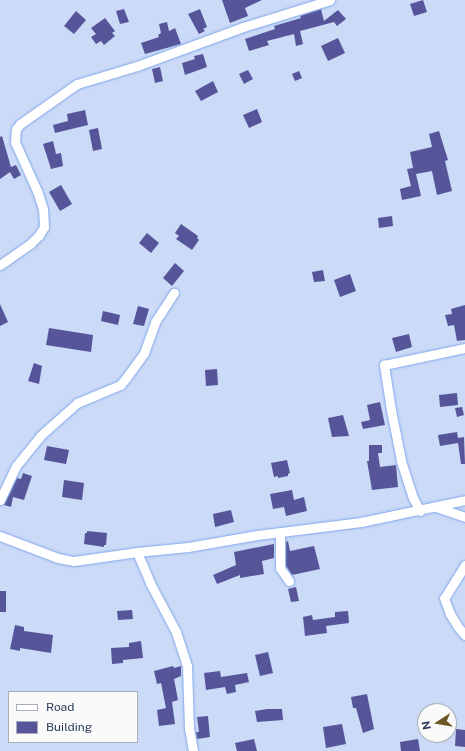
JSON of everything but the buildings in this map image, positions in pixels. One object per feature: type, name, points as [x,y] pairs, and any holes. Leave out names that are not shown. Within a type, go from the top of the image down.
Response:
[{"type":"street","points":[[0,265],[30,244],[39,235],[44,227],[42,209],[37,191],[15,142],[16,129],[20,124],[77,84],[137,66],[243,27],[330,0]]},
{"type":"street","points":[[0,500],[16,466],[40,436],[77,403],[120,385],[126,378],[144,353],[155,322],[174,293]]},
{"type":"street","points":[[420,511],[413,498],[401,460],[384,365],[465,348]]},
{"type":"street","points":[[0,536],[58,558],[74,561],[137,552],[188,547],[280,532],[361,522],[420,511],[465,500]]},
{"type":"street","points":[[436,507],[465,517]]},
{"type":"street","points":[[280,532],[280,568],[289,581]]},
{"type":"street","points":[[137,552],[150,583],[176,632],[187,666],[189,728],[193,751]]},
{"type":"street","points":[[465,565],[444,598],[450,614],[465,635]]}]
